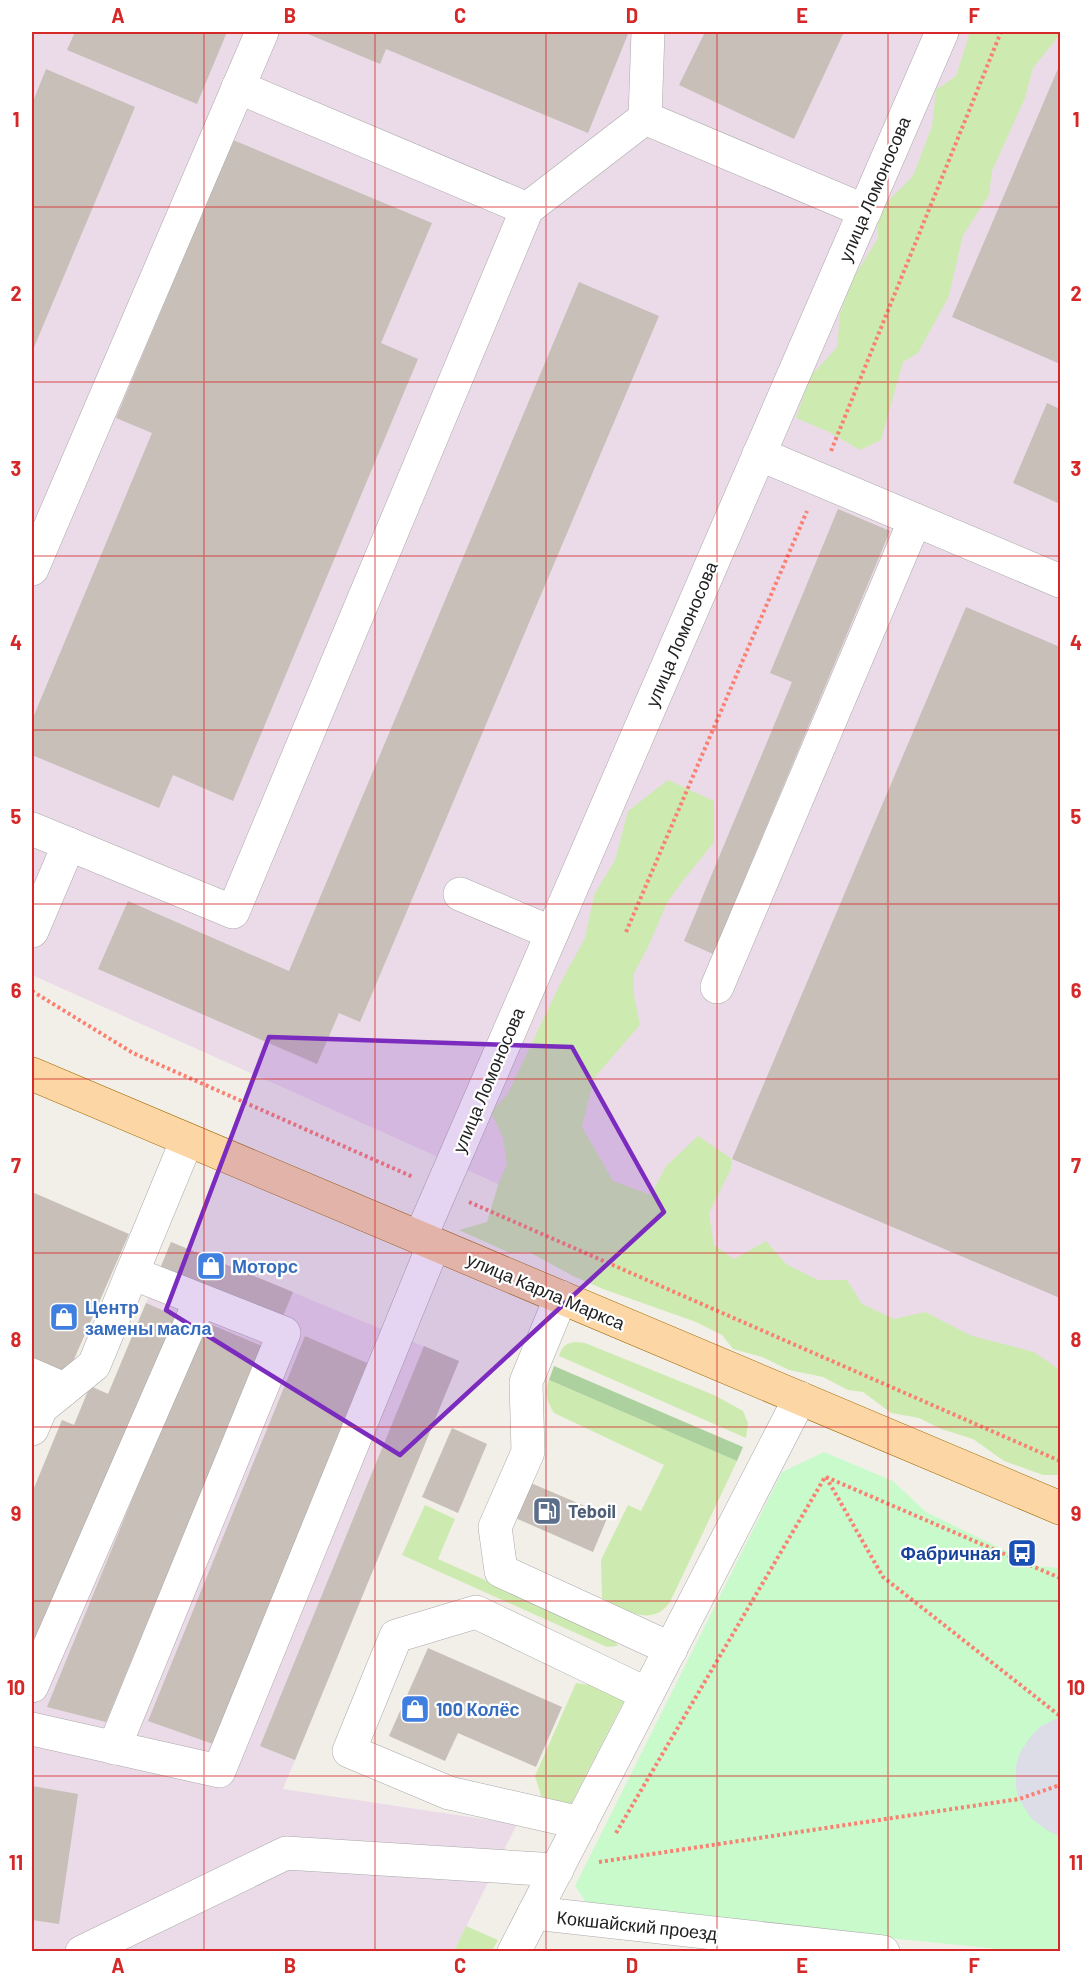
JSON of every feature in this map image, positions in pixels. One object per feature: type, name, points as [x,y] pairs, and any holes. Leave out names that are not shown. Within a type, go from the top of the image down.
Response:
[{"type":"main road","name":"улица Карла Маркса","points":[[32,1074],[1060,1508]]},
{"type":"street","points":[[32,569],[262,32]]},
{"type":"street","points":[[645,118],[648,32]]},
{"type":"street","name":"улица Ломоносова","points":[[114,1748],[219,1771],[427,1241],[440,1190],[942,32]]},
{"type":"street","points":[[238,87],[527,209]]},
{"type":"street","points":[[32,829],[233,912],[527,209],[645,118]]},
{"type":"street","points":[[645,118],[865,211]]},
{"type":"street","points":[[759,454],[1060,581]]},
{"type":"street","points":[[717,987],[915,520]]},
{"type":"street","points":[[32,931],[69,844]]},
{"type":"street","points":[[460,894],[552,933]]},
{"type":"street","points":[[32,1429],[41,1408],[94,1365],[187,1140]]},
{"type":"street","points":[[32,1729],[114,1748],[284,1333],[132,1273]]},
{"type":"street","points":[[561,1297],[526,1382],[528,1452],[495,1527],[501,1571],[671,1649]]},
{"type":"street","points":[[32,1686],[200,1301]]},
{"type":"street","points":[[32,1375],[64,1389]]},
{"type":"street","points":[[520,1950],[534,1913],[800,1398]]},
{"type":"street","points":[[581,1823],[449,1793],[349,1752],[396,1636],[476,1612],[647,1694]]},
{"type":"street","points":[[82,1952],[286,1853],[557,1870]]},
{"type":"street","name":"Кокшайский проезд","points":[[534,1913],[883,1952]]},
{"type":"path","points":[[32,991],[133,1053],[1060,1461]]},
{"type":"path","points":[[825,1477],[1060,1578]]},
{"type":"path","points":[[825,1477],[884,1577],[1060,1716]]},
{"type":"path","points":[[610,1842],[825,1477]]},
{"type":"path","points":[[598,1862],[1019,1799],[1060,1785]]},
{"type":"path","points":[[593,1871],[604,1852]]},
{"type":"highlighted area","points":[[269,1037],[572,1047],[664,1212],[400,1455],[166,1310]]},
{"type":"shaded area","points":[[32,32],[1060,32],[1060,1436],[32,975]]},
{"type":"shaded area","points":[[171,1242],[459,1361],[283,1789],[517,1824],[454,1951],[32,1952],[32,1493],[62,1420],[74,1425],[90,1386],[109,1394]]},
{"type":"shaded area","points":[[1060,1717],[1060,1836],[1048,1831],[1031,1818],[1019,1799],[1016,1788],[1016,1766],[1020,1752],[1032,1735],[1041,1726]]},
{"type":"green space","points":[[970,32],[1060,32],[1060,34],[1033,68],[1025,98],[992,171],[989,195],[963,235],[949,296],[918,353],[903,362],[881,440],[860,450],[829,432],[796,418],[810,377],[837,347],[840,313],[854,277],[878,238],[878,222],[889,200],[913,176],[932,126],[936,90],[956,76]]},
{"type":"green space","points":[[668,780],[714,801],[714,842],[667,903],[634,973],[634,995],[640,1025],[594,1078],[582,1127],[613,1181],[651,1195],[666,1166],[698,1136],[732,1159],[731,1169],[709,1213],[714,1245],[734,1259],[766,1241],[786,1264],[818,1280],[847,1280],[862,1304],[894,1319],[925,1312],[972,1336],[1034,1352],[1060,1370],[1060,1475],[1043,1475],[1004,1461],[973,1439],[941,1429],[919,1418],[891,1413],[863,1392],[848,1390],[823,1377],[789,1370],[762,1357],[733,1349],[722,1335],[696,1322],[603,1289],[529,1252],[510,1253],[459,1230],[487,1222],[507,1164],[503,1138],[491,1112],[507,1095],[562,980],[585,938],[594,895],[615,860],[628,811]]},
{"type":"green space","points":[[576,1342],[585,1343],[714,1395],[743,1411],[748,1423],[746,1438],[559,1356],[565,1346]]},
{"type":"green space","points":[[554,1366],[743,1447],[737,1461],[549,1380]]},
{"type":"green space","points":[[549,1380],[737,1461],[670,1602],[663,1610],[655,1614],[646,1616],[638,1614],[602,1598],[601,1560],[628,1505],[641,1511],[664,1465],[554,1413],[547,1397]]},
{"type":"green space","points":[[824,1452],[893,1481],[926,1512],[1037,1566],[1060,1568],[1060,1951],[1019,1951],[590,1908],[575,1886],[782,1472]]},
{"type":"green space","points":[[425,1505],[455,1519],[438,1559],[612,1637],[618,1646],[607,1647],[402,1555]]},
{"type":"green space","points":[[576,1683],[603,1687],[625,1699],[571,1804],[543,1802],[535,1776]]},
{"type":"green space","points":[[466,1926],[498,1940],[492,1951],[454,1951]]},
{"type":"building","points":[[75,32],[227,32],[197,104],[67,50]]},
{"type":"building","points":[[309,32],[621,32],[628,34],[588,133],[386,49],[380,64],[308,34]]},
{"type":"building","points":[[705,32],[844,32],[794,139],[679,85]]},
{"type":"building","points":[[1060,64],[1060,364],[952,317]]},
{"type":"building","points":[[46,69],[135,107],[32,352],[32,104]]},
{"type":"building","points":[[233,140],[432,223],[381,343],[418,359],[233,801],[173,775],[159,808],[32,755],[32,720],[152,433],[116,418]]},
{"type":"building","points":[[579,282],[659,316],[360,1022],[339,1013],[317,1064],[98,969],[128,901],[289,971]]},
{"type":"building","points":[[1047,403],[1060,409],[1060,504],[1013,483]]},
{"type":"building","points":[[838,509],[890,531],[713,954],[684,941],[792,682],[770,673]]},
{"type":"building","points":[[966,607],[1060,647],[1060,1298],[732,1159]]},
{"type":"building","points":[[32,1192],[129,1234],[68,1373],[32,1357]]},
{"type":"building","points":[[171,1242],[293,1292],[281,1321],[159,1271]]},
{"type":"building","points":[[146,1303],[178,1317],[32,1656],[32,1493],[62,1420],[74,1425],[90,1386],[108,1394]]},
{"type":"building","points":[[205,1322],[262,1346],[106,1722],[47,1707]]},
{"type":"building","points":[[305,1336],[367,1363],[213,1744],[148,1721]]},
{"type":"building","points":[[424,1346],[459,1361],[295,1760],[260,1746]]},
{"type":"building","points":[[452,1428],[487,1444],[458,1513],[422,1497]]},
{"type":"building","points":[[503,1471],[608,1516],[593,1552],[488,1506]]},
{"type":"building","points":[[428,1648],[562,1707],[536,1767],[458,1733],[445,1761],[389,1736]]},
{"type":"building","points":[[32,1786],[78,1794],[59,1924],[32,1920]]},
{"type":"place","name":"Моторс","points":[[211,1266]]},
{"type":"place","name":"Центр замены масла","points":[[64,1317]]},
{"type":"place","name":"Teboil","points":[[547,1511]]},
{"type":"place","name":"Фабричная","points":[[1022,1553]]},
{"type":"place","name":"100 Колёс","points":[[415,1709]]}]
